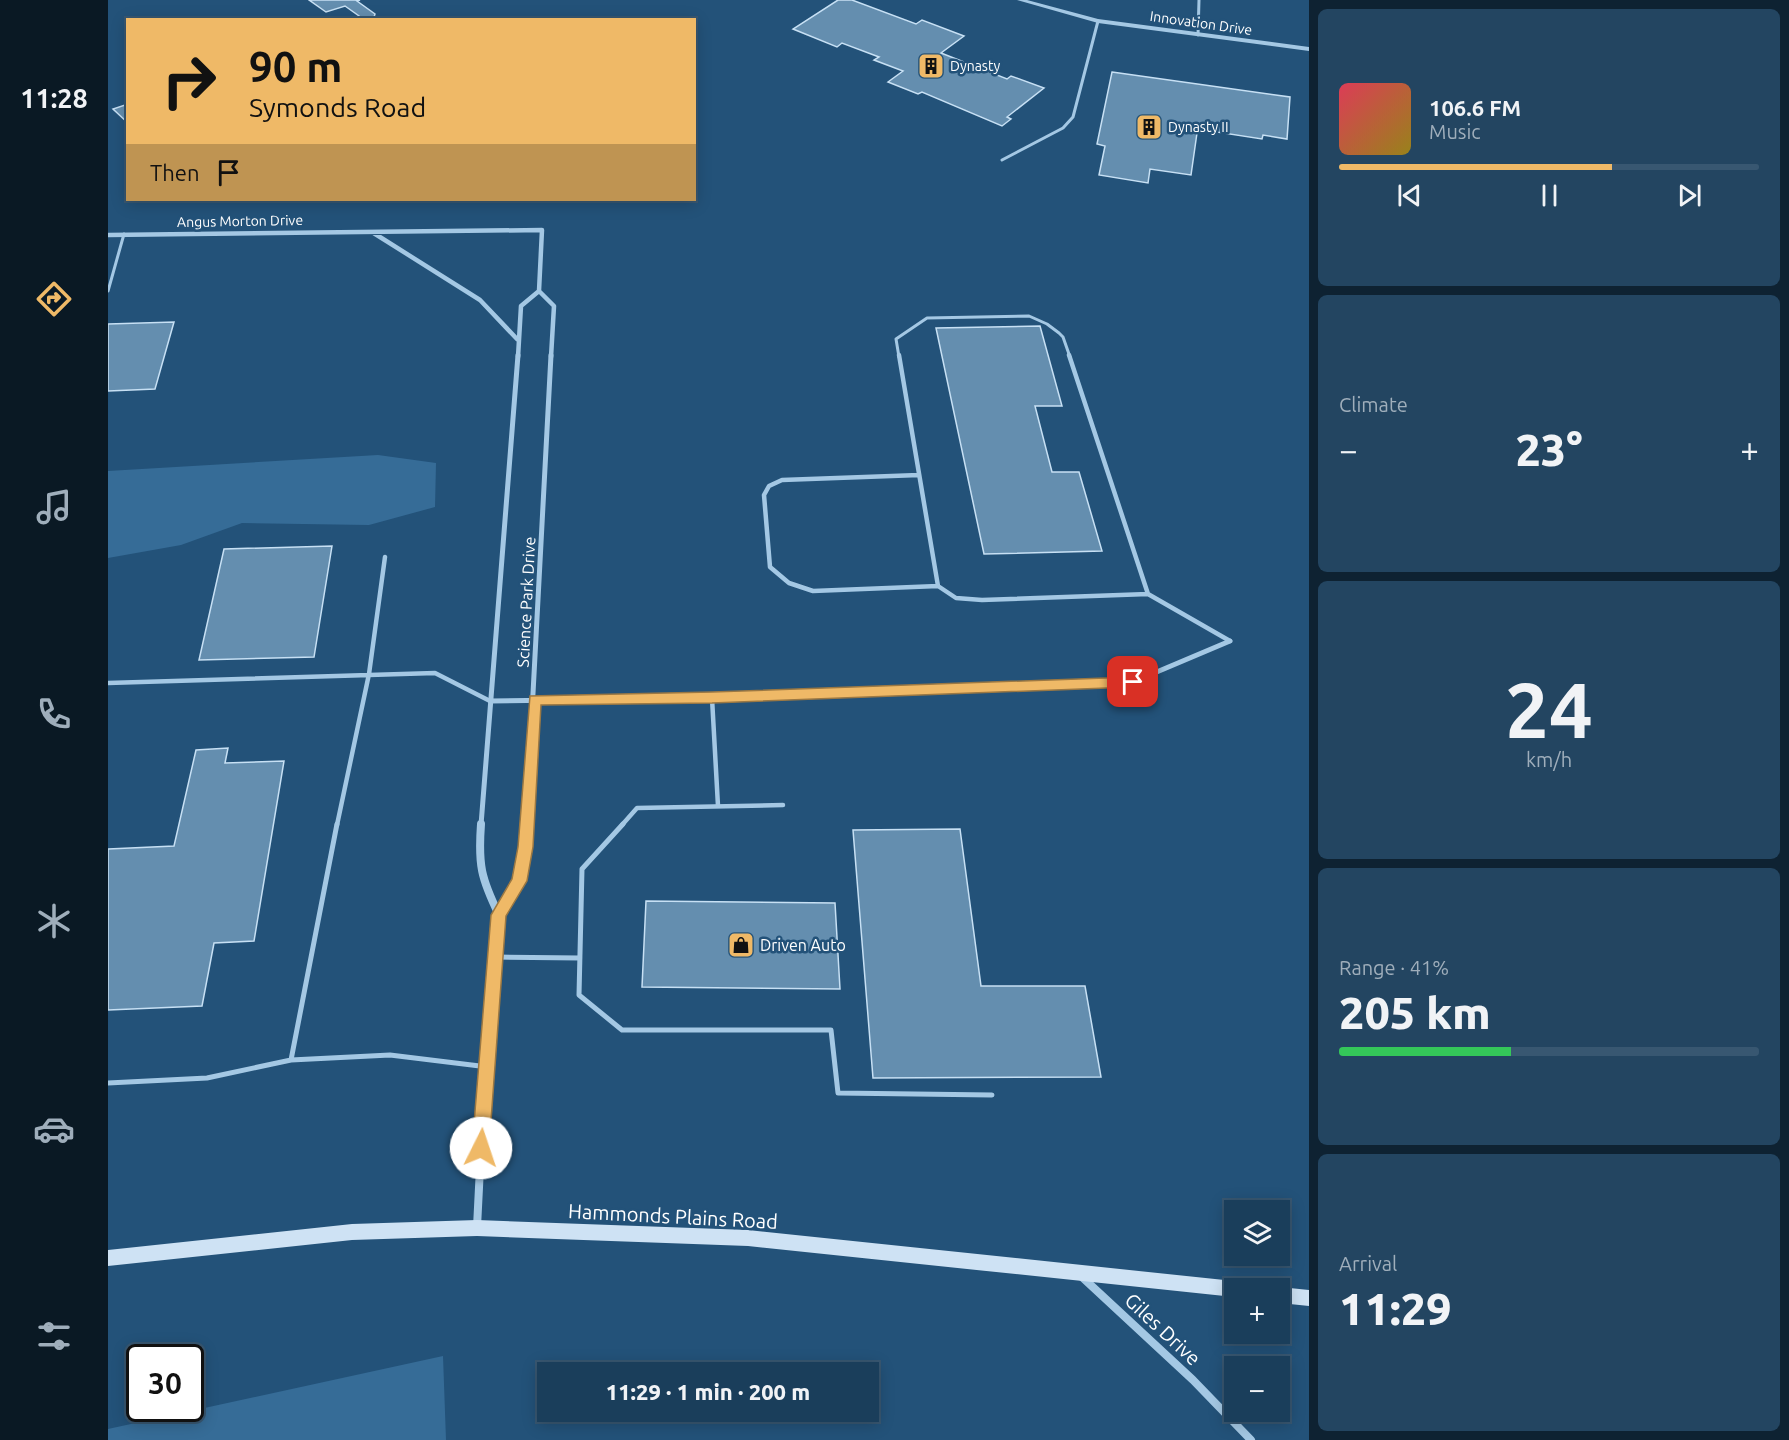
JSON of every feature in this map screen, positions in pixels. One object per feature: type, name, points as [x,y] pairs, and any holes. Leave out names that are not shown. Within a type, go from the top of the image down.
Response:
[{"type":"main road","name":"Hammonds Plains Road","points":[[108,1258],[352,1232],[477,1228],[748,1238],[1224,1288]]},
{"type":"main road","points":[[1290,1296],[1309,1298]]},
{"type":"street","name":"Innovation Drive","points":[[1020,0],[1098,21],[1309,49]]},
{"type":"street","name":"Angus Morton Drive","points":[[108,235],[542,230],[539,291]]},
{"type":"street","points":[[372,232],[480,300],[517,339]]},
{"type":"street","name":"Science Park Drive","points":[[477,1228],[482,1128],[499,915],[520,881],[524,858],[535,700],[554,306],[539,291],[521,306],[517,339],[516,384],[479,850],[483,883],[499,915]]},
{"type":"street","points":[[490,701],[712,698],[1133,682],[1230,641]]},
{"type":"street","name":"Giles Drive","points":[[1074,1271],[1193,1380],[1251,1440]]},
{"type":"lane","points":[[1198,35],[1200,0]]},
{"type":"lane","points":[[1002,160],[1063,128],[1072,117],[1089,62],[1098,21]]},
{"type":"lane","points":[[108,291],[124,234]]},
{"type":"lane","points":[[938,586],[896,339],[927,318],[1029,316],[1054,327],[1063,336],[1148,594]]},
{"type":"lane","points":[[919,475],[782,480],[769,486],[764,495],[770,567],[789,583],[813,591],[938,586],[956,598],[982,600],[1148,594],[1230,641]]},
{"type":"lane","points":[[291,1060],[357,723],[369,674],[385,557]]},
{"type":"lane","points":[[108,683],[435,673],[490,701]]},
{"type":"lane","points":[[712,698],[718,806]]},
{"type":"lane","points":[[783,805],[637,808],[582,869],[579,995],[622,1030],[831,1030],[838,1093],[992,1095]]},
{"type":"lane","points":[[496,957],[580,958]]},
{"type":"lane","points":[[108,1083],[207,1078],[291,1060],[390,1055],[488,1067]]},
{"type":"shaded area","points":[[378,455],[436,463],[435,507],[369,525],[242,523],[181,545],[108,558],[108,471]]},
{"type":"shaded area","points":[[443,1356],[446,1440],[108,1440],[108,1429],[140,1422],[204,1422],[204,1408]]},
{"type":"building","points":[[309,0],[360,0],[357,1],[375,14],[374,18],[358,18],[359,16],[345,6],[326,12]]},
{"type":"building","name":"Dynasty","points":[[838,0],[852,0],[916,24],[922,20],[964,36],[941,53],[1007,79],[1011,76],[1044,88],[1007,117],[1011,119],[1002,126],[922,92],[918,94],[888,82],[903,71],[874,60],[879,57],[842,43],[837,47],[793,29]]},
{"type":"building","name":"Dynasty II","points":[[1112,72],[1290,97],[1287,139],[1263,135],[1262,139],[1210,131],[1211,128],[1198,126],[1191,175],[1150,169],[1148,183],[1099,175],[1105,146],[1097,144]]},
{"type":"building","points":[[126,105],[126,121],[113,109]]},
{"type":"building","points":[[174,322],[155,389],[108,391],[108,324]]},
{"type":"building","points":[[1040,326],[1062,406],[1035,406],[1052,472],[1079,472],[1102,551],[984,554],[936,328]]},
{"type":"building","points":[[332,546],[314,657],[199,660],[224,549]]},
{"type":"building","points":[[228,748],[225,763],[284,761],[254,941],[214,943],[202,1006],[108,1010],[108,849],[174,846],[196,750]]},
{"type":"building","points":[[960,829],[981,986],[1085,986],[1101,1077],[873,1078],[853,830]]},
{"type":"building","name":"Driven Auto","points":[[646,901],[835,903],[840,989],[642,987]]},
{"type":"place","name":"Dynasty","points":[[931,66]]},
{"type":"place","name":"Dynasty II","points":[[1149,127]]},
{"type":"place","name":"Driven Auto","points":[[741,945]]},
{"type":"route","points":[[481,1148],[499,915],[520,881],[525,847],[535,700],[712,698],[1133,682]]}]
